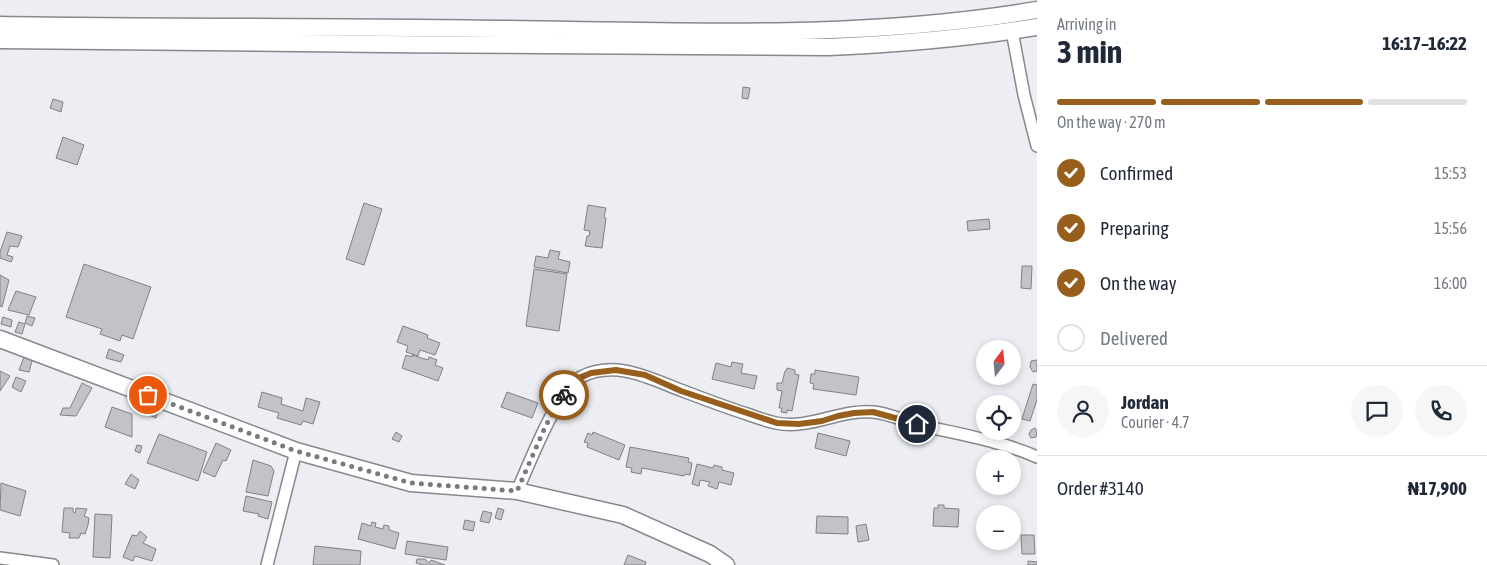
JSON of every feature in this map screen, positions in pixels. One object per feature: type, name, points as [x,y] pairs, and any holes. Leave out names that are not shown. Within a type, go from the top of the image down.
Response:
[{"type":"main road","points":[[0,25],[297,26],[715,32],[873,29],[1037,10]]},
{"type":"main road","points":[[0,40],[829,47],[883,44],[1037,27]]},
{"type":"main road","points":[[0,339],[296,451],[411,483],[517,491],[623,515],[710,554],[726,565]]},
{"type":"street","points":[[1012,31],[1024,95],[1037,146]]},
{"type":"street","points":[[517,491],[546,425],[562,397],[579,378],[591,373],[616,370],[645,375],[681,391],[777,423],[799,424],[822,421],[846,414],[873,412],[1006,446],[1037,456]]},
{"type":"street","points":[[267,565],[296,451]]},
{"type":"street","points":[[0,558],[53,565]]},
{"type":"building","points":[[743,87],[750,88],[748,99],[742,98]]},
{"type":"building","points":[[53,99],[63,102],[61,112],[50,108]]},
{"type":"building","points":[[63,137],[84,145],[77,165],[56,158]]},
{"type":"building","points":[[364,203],[382,209],[364,265],[346,259]]},
{"type":"building","points":[[588,205],[606,208],[602,248],[585,246],[590,231],[584,230]]},
{"type":"building","points":[[989,219],[990,229],[968,231],[967,221]]},
{"type":"building","points":[[7,232],[22,236],[18,247],[10,246],[7,255],[13,257],[11,262],[0,258],[0,252]]},
{"type":"building","points":[[550,250],[560,252],[558,259],[570,262],[568,273],[534,267],[536,256],[548,258]]},
{"type":"building","points":[[84,264],[151,287],[133,339],[122,335],[120,341],[100,334],[102,329],[66,317]]},
{"type":"building","points":[[1022,266],[1032,266],[1031,289],[1021,288]]},
{"type":"building","points":[[534,269],[567,274],[559,331],[526,326]]},
{"type":"building","points":[[0,275],[9,280],[2,307],[0,306]]},
{"type":"building","points":[[16,291],[36,297],[29,315],[8,310]]},
{"type":"building","points":[[27,316],[35,318],[32,326],[25,323]]},
{"type":"building","points":[[3,317],[12,320],[11,327],[1,324]]},
{"type":"building","points":[[19,322],[25,324],[22,334],[15,332]]},
{"type":"building","points":[[403,326],[428,335],[427,338],[440,343],[435,355],[420,350],[418,356],[406,352],[408,346],[397,342]]},
{"type":"building","points":[[109,349],[124,355],[121,362],[106,358]]},
{"type":"building","points":[[406,355],[428,360],[429,357],[437,360],[435,365],[443,368],[438,381],[402,368]]},
{"type":"building","points":[[24,357],[32,361],[29,372],[19,370]]},
{"type":"building","points":[[1037,360],[1037,371],[1033,372],[1030,367],[1031,361]]},
{"type":"building","points":[[732,362],[743,364],[741,373],[757,376],[754,389],[712,379],[716,363],[731,367]]},
{"type":"building","points":[[787,368],[795,370],[795,374],[799,375],[792,411],[787,410],[787,413],[781,412],[782,408],[779,408],[782,391],[777,390],[777,383],[782,383]]},
{"type":"building","points":[[815,370],[859,377],[856,395],[813,389],[814,384],[810,383],[811,374],[815,374]]},
{"type":"building","points":[[0,371],[10,376],[0,391]]},
{"type":"building","points":[[16,377],[26,381],[21,392],[12,387]]},
{"type":"building","points":[[82,383],[92,388],[76,416],[60,415],[63,408],[70,408]]},
{"type":"building","points":[[1033,384],[1037,385],[1037,400],[1030,421],[1022,419]]},
{"type":"building","points":[[262,392],[282,398],[281,404],[303,411],[306,398],[320,402],[313,424],[303,421],[301,425],[277,418],[279,413],[258,407]]},
{"type":"building","points":[[507,392],[538,403],[532,418],[501,407]]},
{"type":"building","points":[[152,404],[159,407],[156,418],[149,415]]},
{"type":"building","points":[[112,407],[132,414],[132,437],[105,427]]},
{"type":"building","points":[[1035,428],[1037,431],[1036,437],[1031,438],[1029,434]]},
{"type":"building","points":[[396,432],[402,436],[399,442],[392,439]]},
{"type":"building","points":[[593,432],[625,445],[619,460],[587,447],[588,443],[584,442],[588,433],[592,435]]},
{"type":"building","points":[[818,433],[850,441],[846,456],[815,448]]},
{"type":"building","points":[[159,434],[207,452],[198,481],[147,463]]},
{"type":"building","points":[[216,443],[231,450],[226,461],[223,460],[215,477],[203,472]]},
{"type":"building","points":[[137,445],[142,446],[140,453],[135,451]]},
{"type":"building","points":[[630,447],[689,458],[688,462],[692,463],[690,475],[685,474],[684,476],[642,468],[641,474],[631,472],[632,468],[626,467]]},
{"type":"building","points":[[253,460],[271,466],[274,471],[268,496],[246,492]]},
{"type":"building","points":[[697,464],[713,468],[714,465],[722,467],[722,470],[734,473],[731,485],[719,482],[717,489],[708,486],[710,482],[700,480],[699,486],[692,484]]},
{"type":"building","points":[[131,474],[139,480],[135,489],[125,484]]},
{"type":"building","points":[[1,483],[26,491],[20,516],[0,510]]},
{"type":"building","points":[[246,496],[272,502],[268,519],[258,516],[259,514],[243,511]]},
{"type":"building","points":[[938,505],[944,505],[944,508],[959,509],[958,527],[933,526],[934,508],[938,508]]},
{"type":"building","points":[[64,508],[73,508],[75,513],[76,508],[87,509],[84,516],[89,518],[88,525],[85,534],[81,533],[79,538],[69,538],[70,533],[62,532]]},
{"type":"building","points":[[498,508],[504,510],[501,520],[495,518]]},
{"type":"building","points":[[483,511],[492,513],[489,523],[480,521]]},
{"type":"building","points":[[95,514],[112,515],[110,558],[93,557]]},
{"type":"building","points":[[817,516],[848,517],[848,534],[816,533]]},
{"type":"building","points":[[465,520],[475,522],[473,531],[463,529]]},
{"type":"building","points":[[372,522],[376,523],[375,527],[383,529],[384,525],[389,526],[389,530],[399,533],[395,549],[358,539],[362,523],[371,526]]},
{"type":"building","points":[[866,524],[869,540],[858,542],[856,526]]},
{"type":"building","points":[[140,531],[147,537],[143,543],[156,549],[152,561],[135,556],[133,561],[123,557],[132,535],[137,536]]},
{"type":"building","points":[[1021,535],[1034,535],[1035,554],[1022,554]]},
{"type":"building","points":[[407,541],[448,547],[446,560],[405,554]]},
{"type":"building","points":[[315,546],[361,551],[360,565],[313,565]]},
{"type":"building","points":[[628,555],[646,562],[645,565],[624,565]]},
{"type":"building","points":[[417,559],[425,559],[429,563],[431,560],[445,565],[423,565],[416,563]]},
{"type":"building","points":[[1028,561],[1037,562],[1037,565],[1028,565]]},
{"type":"way so far","points":[[148,395],[296,451],[411,483],[517,491],[546,425],[564,395]]},
{"type":"route","points":[[564,395],[579,378],[591,373],[616,370],[645,375],[681,391],[777,423],[799,424],[822,421],[854,413],[873,412],[917,424]]}]
